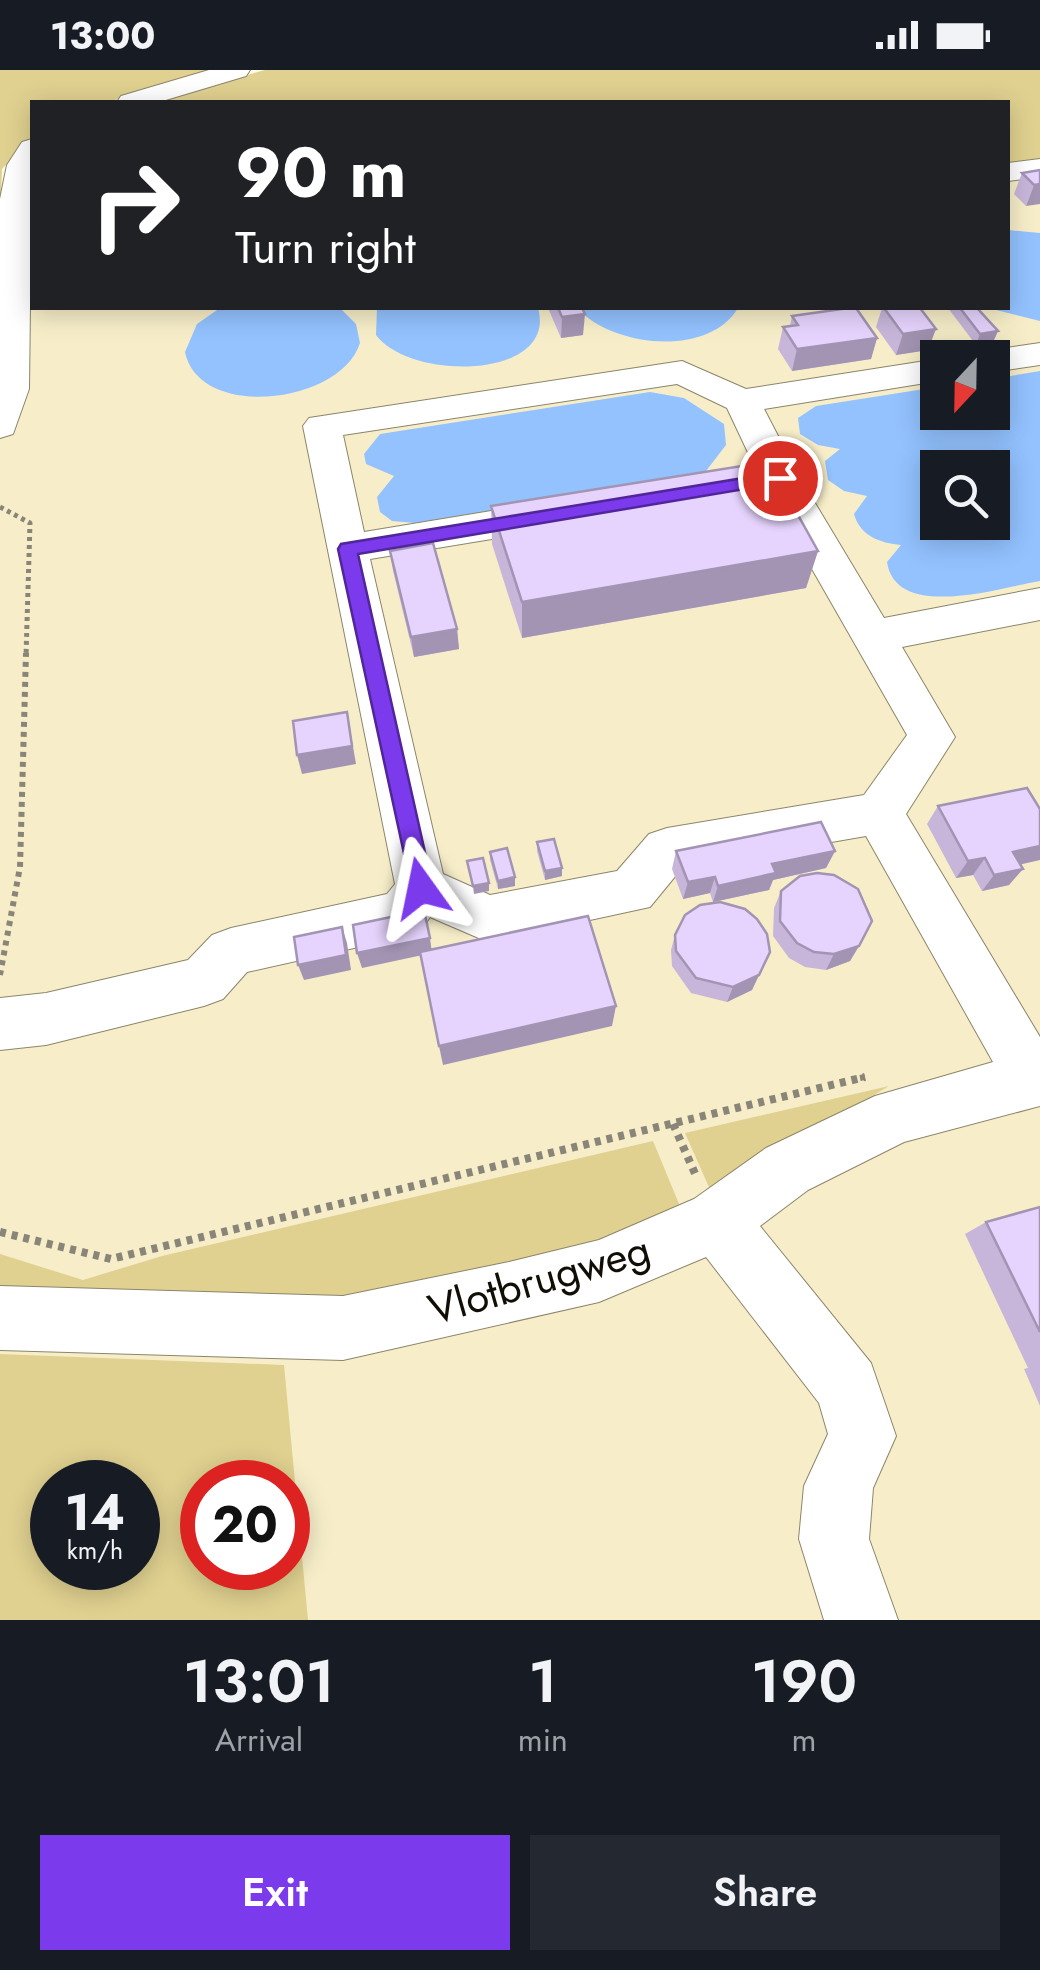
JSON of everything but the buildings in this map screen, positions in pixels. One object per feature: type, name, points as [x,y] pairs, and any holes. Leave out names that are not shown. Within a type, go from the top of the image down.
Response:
[{"type":"street","points":[[137,100],[237,70]]},
{"type":"street","points":[[0,426],[11,390],[20,300],[14,168],[30,150]]},
{"type":"street","points":[[1010,172],[1040,168]]},
{"type":"street","points":[[1010,358],[1040,354]]},
{"type":"street","points":[[23,1022],[204,981],[231,952],[403,914],[421,888],[322,426],[682,372],[742,401],[920,373]]},
{"type":"street","points":[[421,888],[488,918],[632,891],[667,848],[879,813],[932,737],[876,636],[760,481],[742,401]]},
{"type":"street","points":[[347,549],[603,507]]},
{"type":"street","points":[[876,636],[1040,604]]},
{"type":"street","points":[[879,813],[1037,1079]]},
{"type":"street","name":"Vlotbrugweg","points":[[0,1318],[343,1328],[599,1271],[716,1221],[787,1169],[896,1116],[1037,1079]]},
{"type":"street","points":[[716,1221],[848,1386],[862,1436],[839,1486],[834,1540],[861,1620]]},
{"type":"path","points":[[0,507],[30,523],[20,868],[0,975]]},
{"type":"path","points":[[0,1232],[111,1260],[883,1073]]},
{"type":"shaded area","points":[[0,70],[214,70],[115,100],[30,100],[30,138],[2,169],[0,218]]},
{"type":"shaded area","points":[[265,70],[1040,70],[1040,166],[1010,170],[1010,100],[159,100]]},
{"type":"shaded area","points":[[1040,78],[1040,1620],[0,1620],[0,188],[30,185],[30,310],[1010,310],[1010,100]]},
{"type":"shaded area","points":[[889,1086],[712,1194],[685,1133]]},
{"type":"shaded area","points":[[653,1141],[682,1211],[630,1237],[350,1305],[0,1294],[0,1254],[83,1280],[162,1256]]},
{"type":"shaded area","points":[[0,1354],[284,1365],[293,1460],[180,1460],[180,1590],[305,1590],[308,1620],[0,1620]]},
{"type":"water","points":[[1010,230],[1040,233],[1040,321],[996,310],[1010,310]]},
{"type":"water","points":[[217,310],[342,310],[356,324],[360,343],[348,364],[327,380],[300,391],[242,396],[216,388],[196,374],[185,352],[197,324]]},
{"type":"water","points":[[377,310],[538,310],[538,331],[526,349],[505,360],[478,366],[419,361],[394,350],[376,335]]},
{"type":"water","points":[[579,310],[736,310],[724,324],[705,335],[683,340],[635,338],[593,321]]},
{"type":"water","points":[[1040,371],[1040,581],[953,596],[909,591],[895,580],[887,562],[901,545],[872,537],[857,522],[854,514],[867,496],[844,491],[828,480],[825,461],[840,449],[818,445],[800,434],[798,418],[816,406],[920,390],[920,430],[1010,430],[1010,376]]},
{"type":"water","points":[[650,392],[684,398],[724,424],[726,445],[706,471],[685,479],[415,523],[392,521],[380,512],[377,497],[394,476],[366,464],[364,454],[380,434]]},
{"type":"route","points":[[421,888],[347,549],[780,478]]}]
